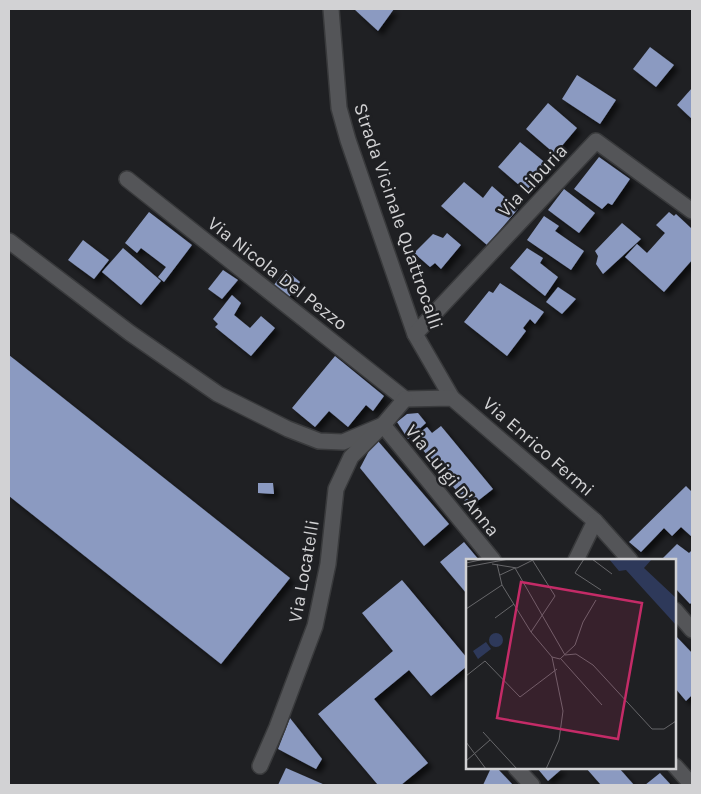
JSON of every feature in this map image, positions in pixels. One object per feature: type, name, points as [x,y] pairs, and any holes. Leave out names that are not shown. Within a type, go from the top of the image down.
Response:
[{"type":"street","name":"Strada Vicinale Quattrocalli","points":[[331,9],[339,108],[348,140],[416,334],[452,398]]},
{"type":"street","name":"Via Liburia","points":[[416,334],[596,141],[692,211]]},
{"type":"street","name":"Via Nicola Del Pezzo","points":[[127,178],[405,399]]},
{"type":"street","points":[[9,241],[130,333],[218,394],[288,429],[320,441],[343,442],[383,425]]},
{"type":"street","points":[[405,399],[452,398]]},
{"type":"street","name":"Via Enrico Fermi","points":[[452,398],[595,521],[629,559]]},
{"type":"street","name":"Via Locatelli","points":[[260,766],[277,727],[315,626],[328,564],[336,489],[351,457],[383,425],[405,399]]},
{"type":"street","name":"Via Luigi D'Anna","points":[[383,425],[491,559]]},
{"type":"street","points":[[576,559],[595,521]]},
{"type":"street","points":[[676,611],[692,630]]},
{"type":"street","points":[[676,767],[692,785]]},
{"type":"street","points":[[517,769],[532,785]]},
{"type":"building","points":[[354,9],[394,9],[378,31]]},
{"type":"building","points":[[650,47],[674,65],[656,87],[633,69]]},
{"type":"building","points":[[577,75],[616,100],[600,124],[562,99]]},
{"type":"building","points":[[692,88],[692,119],[677,105]]},
{"type":"building","points":[[548,103],[577,128],[555,154],[526,129]]},
{"type":"building","points":[[520,142],[548,165],[526,191],[498,167]]},
{"type":"building","points":[[599,157],[630,179],[612,205],[608,203],[602,209],[574,189]]},
{"type":"building","points":[[464,182],[483,198],[492,186],[518,209],[487,245],[441,206]]},
{"type":"building","points":[[564,189],[595,213],[579,233],[548,210]]},
{"type":"building","points":[[149,212],[192,245],[164,282],[158,277],[166,267],[141,248],[137,253],[125,243]]},
{"type":"building","points":[[669,212],[674,216],[676,214],[692,229],[692,260],[664,292],[625,257],[637,244],[647,253],[665,233],[656,225]]},
{"type":"building","points":[[544,216],[559,226],[555,231],[584,251],[571,270],[527,240]]},
{"type":"building","points":[[622,223],[641,239],[603,274],[596,264],[598,256],[595,251]]},
{"type":"building","points":[[447,233],[461,245],[441,269],[435,263],[430,267],[414,253],[433,234],[443,238]]},
{"type":"building","points":[[83,240],[109,260],[94,279],[68,260]]},
{"type":"building","points":[[123,248],[161,281],[141,305],[102,272]]},
{"type":"building","points":[[527,248],[543,258],[540,263],[558,277],[545,296],[510,268]]},
{"type":"building","points":[[223,270],[238,280],[222,299],[208,289]]},
{"type":"building","points":[[286,270],[300,282],[289,297],[273,286]]},
{"type":"building","points":[[500,283],[544,312],[535,324],[530,319],[523,328],[526,331],[507,356],[464,322],[489,291],[493,293]]},
{"type":"building","points":[[558,287],[576,299],[562,314],[546,302]]},
{"type":"building","points":[[232,295],[241,303],[234,315],[250,328],[261,316],[275,328],[251,356],[215,327],[218,324],[213,319]]},
{"type":"building","points":[[9,355],[290,578],[221,664],[9,496]]},
{"type":"building","points":[[335,356],[384,396],[373,411],[366,405],[348,427],[329,411],[315,427],[292,408]]},
{"type":"building","points":[[418,413],[426,423],[408,439],[397,422],[407,414]]},
{"type":"building","points":[[441,426],[493,489],[470,507],[413,438],[427,427],[432,433]]},
{"type":"building","points":[[378,441],[449,524],[424,546],[360,468],[371,447]]},
{"type":"building","points":[[258,483],[273,483],[274,494],[258,493]]},
{"type":"building","points":[[686,486],[692,492],[692,537],[681,527],[672,536],[664,528],[641,552],[629,542]]},
{"type":"building","points":[[464,542],[478,559],[466,559],[466,593],[440,562]]},
{"type":"building","points":[[677,544],[689,553],[692,550],[692,602],[690,604],[676,589],[676,559],[662,559]]},
{"type":"building","points":[[402,580],[466,657],[466,667],[431,696],[409,670],[374,699],[428,763],[401,785],[378,785],[318,714],[393,651],[362,613]]},
{"type":"building","points":[[676,636],[692,653],[692,695],[686,701],[676,689]]},
{"type":"building","points":[[290,718],[322,759],[316,769],[278,749]]},
{"type":"building","points":[[286,768],[325,785],[278,785]]},
{"type":"building","points":[[491,769],[498,769],[513,785],[483,785]]},
{"type":"building","points":[[538,769],[562,769],[548,781]]},
{"type":"building","points":[[587,769],[620,769],[634,785],[601,785]]},
{"type":"building","points":[[660,773],[671,785],[645,785]]}]
